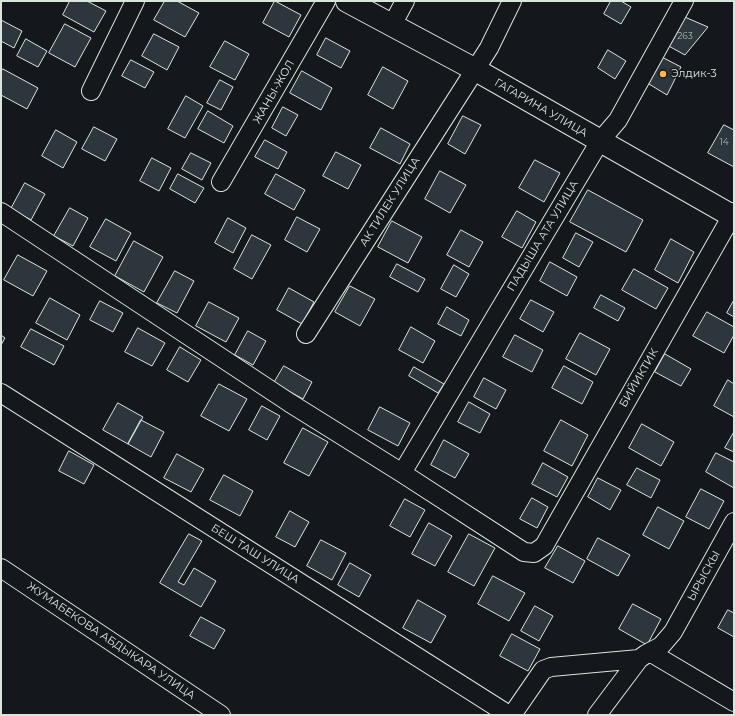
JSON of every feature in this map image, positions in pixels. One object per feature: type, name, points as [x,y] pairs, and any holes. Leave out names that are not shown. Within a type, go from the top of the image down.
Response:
[{"type":"main road","name":"ГАГАРИНА УЛИЦА","points":[[347,1],[474,70],[733,215]]},
{"type":"street","points":[[91,91],[135,1]]},
{"type":"street","name":"ЖАНЫ-ЖОЛ","points":[[221,182],[326,1]]},
{"type":"street","points":[[392,25],[405,1]]},
{"type":"street","name":"АК ТИЛЕК УЛИЦА","points":[[306,334],[489,48],[512,1]]},
{"type":"street","name":"ПАДЫША АТА УЛИЦА","points":[[402,473],[600,141],[618,120],[684,1]]},
{"type":"street","points":[[1,212],[290,403],[402,473]]},
{"type":"street","name":"БИЙИКТИК","points":[[402,473],[524,552],[534,552],[544,546],[733,215]]},
{"type":"street","name":"БЕШ ТАШ УЛИЦА","points":[[1,393],[509,715]]},
{"type":"street","name":"ЫРЫСКЫ","points":[[643,656],[661,646],[673,632],[734,522]]},
{"type":"street","name":"ЖУМАБЕКОВА АБДЫКАРА УЛИЦА","points":[[1,568],[221,715]]},
{"type":"street","points":[[512,715],[543,670],[551,667],[653,654],[734,702]]},
{"type":"street","points":[[597,715],[643,656]]},
{"type":"building","points":[[70,1],[87,1],[106,11],[94,32],[63,15]]},
{"type":"building","points":[[165,1],[177,1],[199,13],[185,37],[154,20]]},
{"type":"building","points":[[275,1],[301,15],[289,37],[263,23]]},
{"type":"building","points":[[611,1],[621,1],[631,7],[621,24],[604,14]]},
{"type":"building","points":[[680,15],[708,27],[685,55],[665,44]]},
{"type":"building","points":[[1,20],[22,31],[14,48],[1,41]]},
{"type":"building","points":[[65,24],[91,38],[75,67],[49,53]]},
{"type":"building","points":[[154,34],[179,47],[167,70],[142,56]]},
{"type":"building","points":[[326,38],[350,51],[341,68],[317,55]]},
{"type":"building","points":[[26,39],[47,51],[38,67],[17,56]]},
{"type":"building","points":[[225,41],[249,54],[235,80],[210,67]]},
{"type":"building","points":[[608,50],[626,61],[615,79],[598,68]]},
{"type":"building","name":"Элдик-3","points":[[658,55],[681,67],[667,95],[644,81]]},
{"type":"building","points":[[131,60],[154,72],[145,88],[122,76]]},
{"type":"building","points":[[383,67],[408,81],[393,109],[368,95]]},
{"type":"building","points":[[3,69],[38,88],[27,109],[1,95],[1,72]]},
{"type":"building","points":[[302,71],[332,88],[321,110],[290,93]]},
{"type":"building","points":[[220,80],[233,87],[221,110],[207,103]]},
{"type":"building","points":[[186,96],[203,106],[185,138],[168,129]]},
{"type":"building","points":[[283,107],[298,115],[286,136],[272,128]]},
{"type":"building","points":[[208,111],[233,126],[224,143],[198,129]]},
{"type":"building","points":[[463,116],[481,125],[465,154],[448,144]]},
{"type":"building","points":[[724,125],[734,130],[734,167],[708,153]]},
{"type":"building","points":[[94,127],[117,139],[105,161],[82,149]]},
{"type":"building","points":[[381,128],[410,144],[400,164],[370,148]]},
{"type":"building","points":[[56,130],[77,142],[63,168],[42,156]]},
{"type":"building","points":[[265,140],[287,152],[278,169],[255,157]]},
{"type":"building","points":[[336,152],[361,165],[348,189],[323,176]]},
{"type":"building","points":[[191,153],[211,163],[202,180],[182,169]]},
{"type":"building","points":[[152,158],[171,168],[159,191],[140,181]]},
{"type":"building","points":[[535,160],[560,173],[544,202],[519,188]]},
{"type":"building","points":[[440,171],[466,185],[450,213],[425,199]]},
{"type":"building","points":[[178,174],[204,188],[195,203],[170,189]]},
{"type":"building","points":[[276,174],[305,190],[294,210],[265,194]]},
{"type":"building","points":[[25,183],[45,194],[31,220],[11,209]]},
{"type":"building","points":[[588,190],[643,220],[626,252],[570,222]]},
{"type":"building","points":[[70,208],[88,218],[73,246],[54,236]]},
{"type":"building","points":[[517,211],[536,222],[522,248],[502,237]]},
{"type":"building","points":[[297,217],[320,229],[307,252],[285,240]]},
{"type":"building","points":[[228,218],[246,228],[233,253],[215,243]]},
{"type":"building","points":[[106,219],[131,233],[116,261],[90,247]]},
{"type":"building","points":[[392,221],[422,237],[408,263],[378,247]]},
{"type":"building","points":[[461,230],[483,242],[469,267],[447,255]]},
{"type":"building","points":[[576,233],[593,242],[579,267],[563,258]]},
{"type":"building","points":[[252,235],[271,245],[252,279],[234,269]]},
{"type":"building","points":[[671,239],[694,252],[678,283],[655,270]]},
{"type":"building","points":[[134,241],[163,257],[144,292],[115,276]]},
{"type":"building","points":[[18,255],[47,271],[33,296],[4,280]]},
{"type":"building","points":[[550,262],[577,277],[567,296],[540,281]]},
{"type":"building","points":[[397,264],[425,279],[418,292],[390,277]]},
{"type":"building","points":[[454,265],[469,274],[456,297],[441,289]]},
{"type":"building","points":[[634,269],[668,288],[656,309],[622,290]]},
{"type":"building","points":[[175,271],[194,281],[177,313],[157,303]]},
{"type":"building","points":[[350,286],[375,299],[360,326],[335,312]]},
{"type":"building","points":[[289,288],[314,302],[302,324],[277,310]]},
{"type":"building","points":[[601,295],[625,308],[618,321],[594,308]]},
{"type":"building","points":[[50,298],[80,315],[67,340],[36,323]]},
{"type":"building","points":[[531,300],[554,312],[543,332],[520,319]]},
{"type":"building","points":[[734,300],[734,317],[727,313]]},
{"type":"building","points":[[100,301],[123,313],[113,332],[90,320]]},
{"type":"building","points":[[209,302],[239,318],[226,342],[196,326]]},
{"type":"building","points":[[447,307],[469,320],[461,336],[438,324]]},
{"type":"building","points":[[707,312],[734,327],[734,335],[724,353],[693,336]]},
{"type":"building","points":[[411,327],[435,341],[423,363],[399,350]]},
{"type":"building","points":[[138,328],[165,343],[152,366],[125,352]]},
{"type":"building","points":[[31,329],[64,346],[54,365],[21,347]]},
{"type":"building","points":[[248,331],[266,341],[253,365],[235,355]]},
{"type":"building","points":[[580,333],[610,349],[596,375],[566,359]]},
{"type":"building","points":[[1,335],[5,338],[1,345]]},
{"type":"building","points":[[515,335],[543,350],[532,372],[503,357]]},
{"type":"building","points":[[180,347],[201,360],[188,382],[167,370]]},
{"type":"building","points":[[665,354],[691,369],[681,386],[655,372]]},
{"type":"building","points":[[284,366],[312,382],[303,399],[274,383]]},
{"type":"building","points":[[564,366],[593,382],[582,404],[552,388]]},
{"type":"building","points":[[414,367],[444,384],[438,393],[409,376]]},
{"type":"building","points":[[484,378],[506,390],[496,409],[474,397]]},
{"type":"building","points":[[728,380],[734,384],[734,417],[714,406]]},
{"type":"building","points":[[219,384],[247,399],[229,431],[201,416]]},
{"type":"building","points":[[469,402],[490,414],[480,433],[458,422]]},
{"type":"building","points":[[118,403],[143,417],[128,444],[103,430]]},
{"type":"building","points":[[262,406],[280,416],[267,440],[249,430]]},
{"type":"building","points":[[380,407],[410,423],[398,446],[368,430]]},
{"type":"building","points":[[141,420],[164,432],[151,457],[128,444]]},
{"type":"building","points":[[561,420],[588,435],[572,466],[544,451]]},
{"type":"building","points":[[642,424],[674,442],[661,466],[629,448]]},
{"type":"building","points":[[303,428],[328,442],[309,476],[284,463]]},
{"type":"building","points":[[734,432],[734,452],[725,448]]},
{"type":"building","points":[[444,440],[469,454],[455,478],[431,465]]},
{"type":"building","points":[[69,451],[94,465],[84,484],[59,471]]},
{"type":"building","points":[[716,453],[734,462],[734,488],[706,472]]},
{"type":"building","points":[[177,454],[204,469],[191,492],[164,478]]},
{"type":"building","points":[[543,463],[568,477],[557,497],[532,484]]},
{"type":"building","points":[[637,468],[660,480],[651,498],[627,485]]},
{"type":"building","points":[[224,475],[253,491],[240,516],[210,500]]},
{"type":"building","points":[[598,478],[621,490],[610,510],[588,497]]},
{"type":"building","points":[[701,489],[724,501],[709,529],[686,517]]},
{"type":"building","points":[[532,498],[548,507],[537,528],[520,519]]},
{"type":"building","points":[[405,499],[425,510],[410,537],[390,526]]},
{"type":"building","points":[[658,507],[684,521],[669,549],[643,535]]},
{"type":"building","points":[[290,511],[309,522],[295,547],[276,537]]},
{"type":"building","points":[[429,523],[452,536],[435,566],[412,554]]},
{"type":"building","points":[[189,534],[202,541],[178,582],[184,585],[194,568],[216,581],[201,607],[160,583]]},
{"type":"building","points":[[469,534],[495,548],[474,586],[448,572]]},
{"type":"building","points":[[598,538],[630,555],[618,576],[587,559]]},
{"type":"building","points":[[321,540],[346,553],[332,580],[307,566]]},
{"type":"building","points":[[558,546],[585,561],[573,583],[545,568]]},
{"type":"building","points":[[350,563],[371,575],[359,597],[338,585]]},
{"type":"building","points":[[493,576],[525,593],[509,621],[478,604]]},
{"type":"building","points":[[418,600],[446,616],[431,643],[403,628]]},
{"type":"building","points":[[633,604],[661,619],[647,645],[619,629]]},
{"type":"building","points":[[535,606],[553,616],[539,641],[521,631]]},
{"type":"building","points":[[728,610],[734,613],[734,637],[718,628]]},
{"type":"building","points":[[201,617],[225,630],[214,649],[190,636]]},
{"type":"building","points":[[512,634],[540,649],[528,671],[500,656]]},
{"type":"place","name":"Элдик-3","points":[[663,74]]}]
